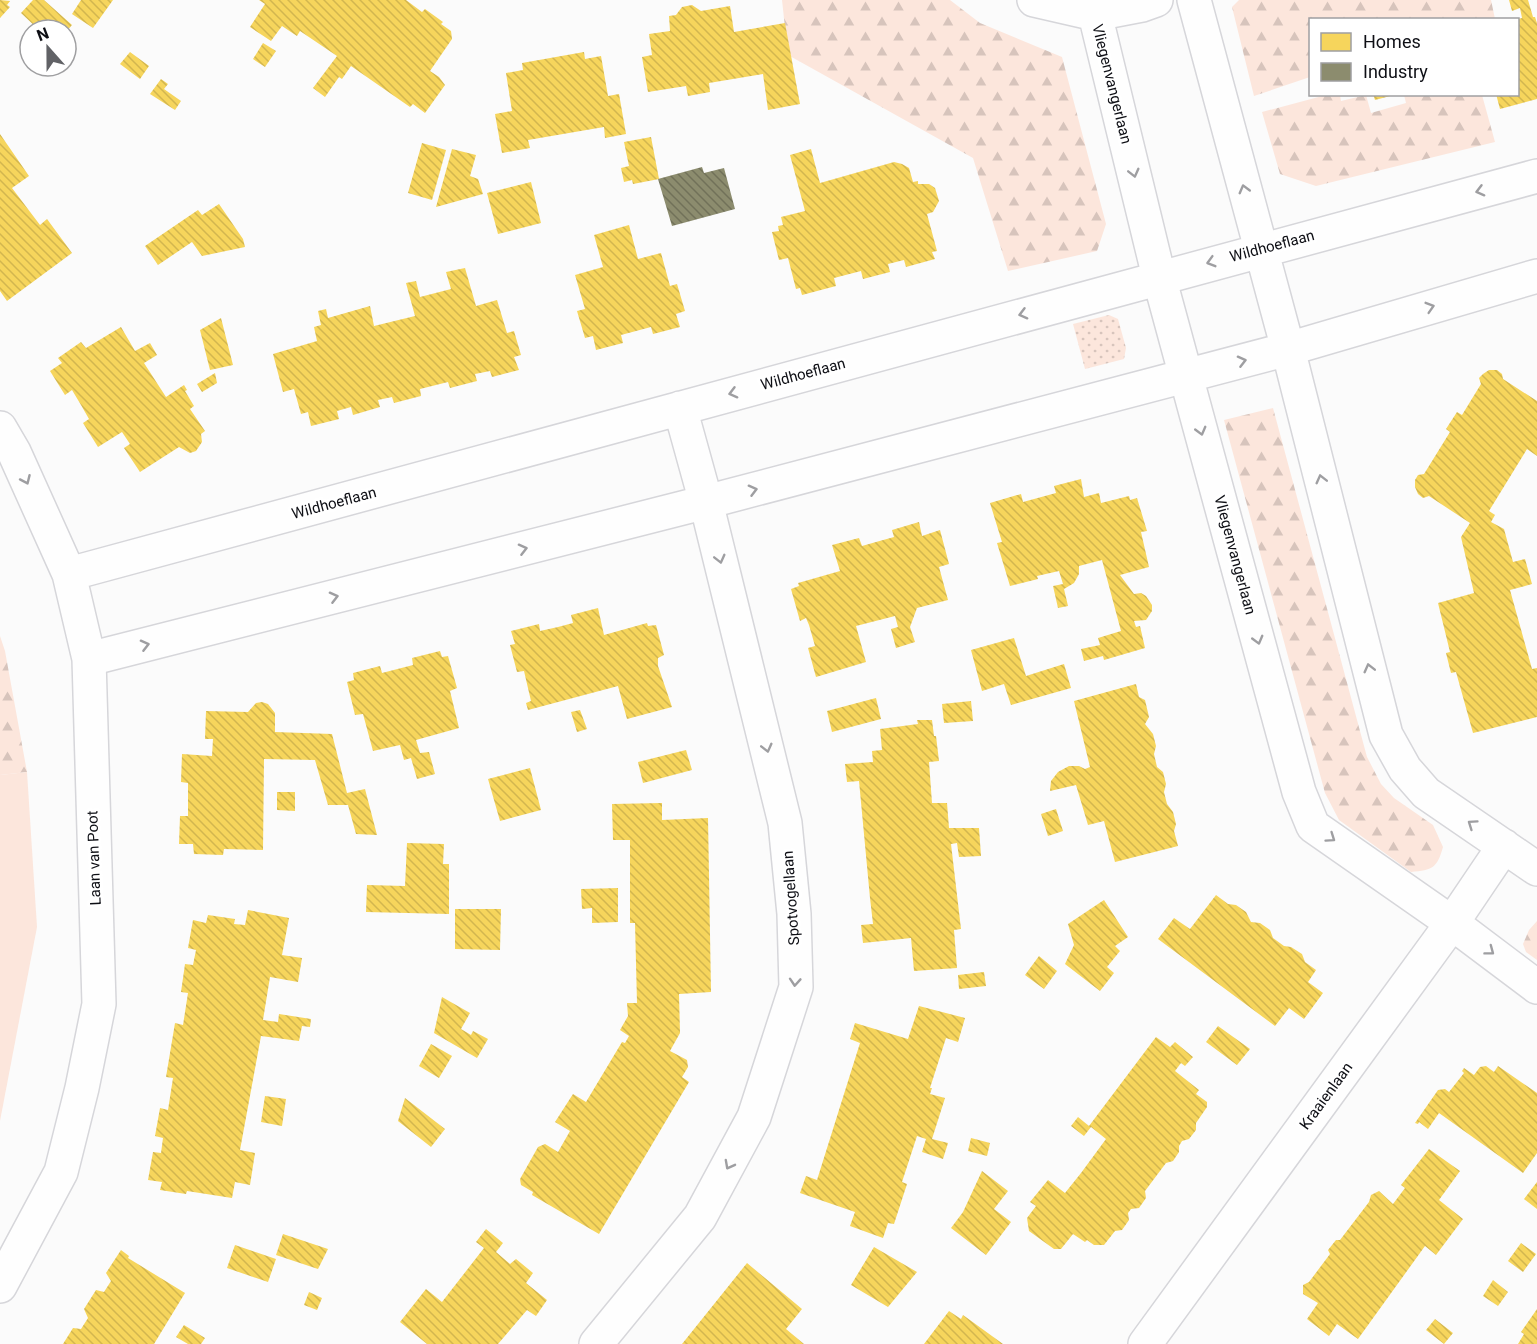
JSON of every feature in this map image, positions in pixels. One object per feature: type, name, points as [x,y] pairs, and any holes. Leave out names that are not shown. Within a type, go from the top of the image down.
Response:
[{"type":"street","points":[[1034,0],[1095,14],[1156,0]]},
{"type":"street","points":[[1194,0],[1288,349],[1386,735],[1405,769],[1426,793],[1537,869]]},
{"type":"street","name":"Vliegenvangerlaan","points":[[1095,14],[1159,277],[1299,792],[1313,826],[1452,923],[1537,987]]},
{"type":"street","name":"Wildhoeflaan","points":[[69,574],[1260,249],[1537,176]]},
{"type":"street","points":[[89,660],[706,502],[1288,349],[1537,276]]},
{"type":"street","name":"Spotvogellaan","points":[[596,1344],[700,1217],[754,1117],[796,987],[794,914],[785,823],[706,502],[680,408]]},
{"type":"street","name":"Laan van Poot","points":[[0,428],[14,452],[69,574],[89,660],[99,1004],[82,1088],[61,1172],[0,1286]]},
{"type":"street","name":"Kraaienlaan","points":[[1145,1344],[1452,923],[1504,846]]},
{"type":"green space","points":[[782,0],[950,0],[980,23],[1062,57],[1106,224],[1097,251],[1008,271],[973,158],[788,55]]},
{"type":"green space","points":[[1239,0],[1491,0],[1495,18],[1309,18],[1309,77],[1254,96],[1232,7]]},
{"type":"green space","points":[[1322,96],[1340,96],[1341,101],[1366,96],[1371,113],[1406,103],[1404,96],[1482,96],[1495,142],[1316,186],[1280,174],[1262,112]]},
{"type":"green space","points":[[1109,315],[1118,319],[1126,348],[1124,359],[1085,369],[1073,324]]},
{"type":"green space","points":[[1273,408],[1367,757],[1381,784],[1394,798],[1433,825],[1443,847],[1436,864],[1429,869],[1411,872],[1339,820],[1325,793],[1224,420]]},
{"type":"green space","points":[[0,636],[5,651],[27,772],[0,775]]},
{"type":"green space","points":[[27,772],[37,927],[0,1121],[0,775]]},
{"type":"green space","points":[[1537,921],[1537,960],[1526,952],[1523,944],[1529,930]]},
{"type":"building: Homes","points":[[0,0],[10,1],[7,5],[10,7],[0,18]]},
{"type":"building: Homes","points":[[33,0],[44,0],[64,18],[26,18],[21,13]]},
{"type":"building: Homes","points":[[81,0],[113,0],[93,28],[72,14]]},
{"type":"building: Homes","points":[[259,0],[406,0],[422,12],[425,9],[451,31],[452,39],[430,71],[445,85],[425,113],[413,104],[410,107],[351,66],[342,79],[339,77],[325,97],[313,88],[337,56],[300,31],[297,36],[282,26],[271,41],[250,27],[265,4]]},
{"type":"building: Homes","points":[[1509,0],[1528,0],[1537,23],[1537,99],[1500,109],[1497,96],[1519,96],[1519,19],[1522,18],[1520,8],[1512,11]]},
{"type":"building: Homes","points":[[692,5],[701,11],[730,6],[734,32],[785,23],[800,104],[768,110],[763,74],[709,83],[710,92],[688,96],[686,86],[648,92],[642,57],[652,55],[649,34],[670,31],[669,16],[676,15],[682,7]]},
{"type":"building: Homes","points":[[263,43],[276,51],[265,67],[253,59]]},
{"type":"building: Homes","points":[[130,52],[149,66],[140,79],[120,64]]},
{"type":"building: Homes","points":[[584,52],[585,59],[601,56],[608,96],[619,94],[626,134],[605,138],[604,127],[528,140],[530,148],[502,153],[495,114],[512,111],[506,73],[523,70],[522,63]]},
{"type":"building: Homes","points":[[161,79],[168,84],[164,89],[181,101],[175,110],[150,94]]},
{"type":"building: Homes","points":[[1374,96],[1390,96],[1375,100]]},
{"type":"building: Homes","points":[[0,134],[29,176],[12,188],[40,225],[47,219],[72,253],[7,301],[0,291]]},
{"type":"building: Homes","points":[[651,137],[659,179],[633,184],[632,180],[624,182],[621,168],[629,166],[624,142]]},
{"type":"building: Homes","points":[[422,143],[446,150],[432,200],[408,193]]},
{"type":"building: Homes","points":[[452,149],[476,155],[470,176],[478,179],[483,194],[436,207]]},
{"type":"building: Homes","points":[[811,149],[820,183],[894,162],[909,168],[913,182],[929,184],[935,188],[939,201],[933,212],[927,214],[937,251],[932,252],[935,259],[906,267],[904,260],[888,264],[890,272],[863,279],[861,271],[834,278],[836,286],[802,295],[800,288],[796,289],[788,258],[779,260],[772,232],[779,231],[778,226],[783,225],[781,217],[805,211],[790,155]]},
{"type":"building: Homes","points":[[531,182],[541,223],[498,234],[487,193]]},
{"type":"building: Homes","points":[[219,204],[243,239],[245,247],[202,256],[192,242],[158,265],[145,246],[198,210],[202,215]]},
{"type":"building: Homes","points":[[629,225],[638,259],[661,253],[670,286],[677,284],[685,311],[676,314],[680,327],[653,334],[651,327],[621,335],[623,343],[596,350],[593,336],[585,338],[577,311],[585,309],[575,275],[603,267],[594,235]]},
{"type":"building: Homes","points":[[465,268],[476,306],[497,300],[507,333],[514,331],[521,355],[514,357],[519,370],[492,377],[490,371],[475,374],[477,381],[450,388],[448,382],[420,389],[421,396],[394,403],[392,397],[378,400],[380,407],[353,415],[351,407],[337,411],[339,419],[311,426],[308,412],[301,414],[294,389],[283,392],[273,354],[317,341],[314,327],[321,325],[318,311],[326,309],[328,318],[370,306],[374,326],[415,316],[406,283],[416,281],[420,297],[451,289],[446,272]]},
{"type":"building: Homes","points":[[221,318],[233,365],[210,370],[200,330]]},
{"type":"building: Homes","points":[[121,327],[135,351],[150,343],[157,355],[144,363],[166,397],[184,385],[194,406],[190,409],[205,431],[201,434],[202,442],[196,451],[190,453],[179,447],[140,472],[124,448],[130,444],[122,432],[98,447],[83,423],[89,419],[72,390],[65,395],[50,371],[62,363],[58,358],[81,342],[86,348]]},
{"type":"building: Homes","points":[[1489,370],[1497,370],[1502,374],[1503,379],[1537,401],[1537,456],[1527,449],[1489,511],[1495,515],[1491,522],[1504,529],[1513,562],[1525,559],[1532,584],[1510,590],[1532,669],[1537,668],[1537,717],[1473,733],[1456,672],[1451,673],[1446,653],[1450,652],[1438,603],[1474,593],[1461,537],[1470,523],[1429,496],[1423,498],[1418,494],[1415,480],[1418,475],[1424,474],[1450,432],[1446,429],[1457,412],[1462,415],[1481,384],[1479,378]]},
{"type":"building: Homes","points":[[215,373],[217,383],[202,392],[197,384]]},
{"type":"building: Homes","points":[[1081,479],[1084,497],[1099,493],[1101,503],[1129,496],[1130,500],[1137,498],[1147,531],[1141,532],[1149,567],[1120,575],[1134,594],[1141,593],[1146,596],[1152,605],[1152,611],[1146,620],[1134,621],[1136,627],[1140,626],[1145,648],[1104,660],[1103,656],[1084,661],[1081,649],[1100,645],[1098,638],[1121,631],[1102,560],[1079,566],[1079,574],[1074,583],[1064,589],[1068,606],[1058,608],[1053,586],[1063,584],[1059,571],[1010,586],[997,543],[1002,542],[990,503],[1021,494],[1023,502],[1056,493],[1054,486]]},
{"type":"building: Homes","points":[[919,522],[922,536],[940,530],[949,564],[939,567],[948,600],[917,608],[910,627],[915,642],[896,648],[891,629],[898,627],[895,616],[856,626],[866,662],[816,677],[808,648],[815,646],[806,618],[800,621],[791,589],[799,586],[798,583],[840,571],[832,545],[859,538],[862,546],[894,537],[892,530]]},
{"type":"building: Homes","points":[[598,608],[604,635],[647,623],[648,626],[656,625],[664,655],[658,658],[658,666],[672,707],[627,719],[618,686],[528,710],[526,703],[531,701],[524,671],[517,672],[510,645],[515,644],[511,631],[539,624],[540,631],[558,627],[573,623],[571,615]]},
{"type":"building: Homes","points":[[1014,638],[1026,676],[1064,664],[1071,688],[1011,705],[1004,684],[982,691],[971,650]]},
{"type":"building: Homes","points":[[440,651],[442,657],[448,656],[457,688],[450,691],[459,728],[416,740],[420,753],[429,752],[435,774],[417,779],[411,758],[404,760],[400,745],[373,751],[363,714],[355,715],[347,682],[354,680],[353,673],[380,666],[382,673],[413,665],[412,658]]},
{"type":"building: Homes","points":[[1136,684],[1139,697],[1145,700],[1149,717],[1145,724],[1153,734],[1156,746],[1154,754],[1157,767],[1163,772],[1166,784],[1164,792],[1167,804],[1173,812],[1178,846],[1115,862],[1104,821],[1088,825],[1076,785],[1050,791],[1051,781],[1058,772],[1069,766],[1079,766],[1085,769],[1090,767],[1074,701]]},
{"type":"building: Homes","points":[[876,698],[881,719],[832,732],[827,711]]},
{"type":"building: Homes","points":[[971,701],[973,721],[944,723],[942,704]]},
{"type":"building: Homes","points":[[256,703],[268,704],[275,713],[275,732],[332,734],[347,793],[365,789],[377,835],[356,834],[348,805],[328,805],[315,760],[264,759],[263,850],[224,849],[223,855],[194,854],[193,844],[179,844],[180,816],[188,816],[188,783],[181,782],[182,754],[212,756],[213,739],[205,739],[206,711],[248,712]]},
{"type":"building: Homes","points":[[580,710],[587,729],[577,732],[571,712]]},
{"type":"building: Homes","points":[[917,720],[932,720],[934,736],[936,736],[939,761],[929,762],[932,803],[947,803],[949,828],[979,828],[981,856],[959,857],[957,843],[951,844],[961,929],[954,930],[957,968],[914,971],[911,938],[863,943],[861,925],[873,924],[859,781],[847,782],[845,764],[873,762],[872,751],[882,750],[880,729],[918,724]]},
{"type":"building: Homes","points":[[686,750],[692,770],[643,783],[638,762]]},
{"type":"building: Homes","points":[[530,768],[541,810],[500,821],[488,779]]},
{"type":"building: Homes","points":[[277,792],[295,792],[295,811],[277,810]]},
{"type":"building: Homes","points":[[662,803],[662,820],[708,818],[711,992],[679,994],[680,1033],[670,1051],[687,1060],[688,1067],[682,1077],[689,1082],[599,1234],[532,1195],[533,1192],[521,1185],[520,1179],[538,1147],[545,1144],[558,1152],[570,1131],[555,1122],[573,1094],[586,1102],[622,1042],[625,1043],[629,1036],[620,1030],[628,1016],[627,1003],[637,1003],[635,923],[630,923],[630,840],[613,840],[612,804]]},
{"type":"building: Homes","points":[[1056,809],[1063,831],[1048,836],[1041,814]]},
{"type":"building: Homes","points":[[407,843],[444,844],[443,864],[449,864],[449,914],[366,912],[367,885],[405,886]]},
{"type":"building: Homes","points":[[618,888],[618,922],[592,923],[592,908],[582,909],[581,889]]},
{"type":"building: Homes","points":[[1216,895],[1228,904],[1236,905],[1246,912],[1251,922],[1260,923],[1270,930],[1273,938],[1284,946],[1291,947],[1302,954],[1305,962],[1316,970],[1308,982],[1323,993],[1304,1019],[1289,1008],[1275,1026],[1158,939],[1174,918],[1190,929]]},
{"type":"building: Homes","points":[[1104,900],[1128,937],[1115,946],[1120,951],[1107,967],[1114,973],[1100,991],[1065,964],[1074,945],[1068,924]]},
{"type":"building: Homes","points":[[455,909],[501,909],[500,950],[455,949]]},
{"type":"building: Homes","points":[[248,910],[289,918],[282,955],[302,958],[298,982],[270,977],[263,1020],[278,1022],[279,1014],[311,1019],[310,1027],[302,1026],[299,1041],[261,1036],[240,1150],[255,1153],[250,1185],[235,1182],[232,1198],[187,1191],[186,1194],[160,1190],[162,1182],[148,1180],[153,1152],[161,1153],[163,1138],[155,1136],[160,1108],[168,1110],[173,1078],[166,1077],[175,1023],[183,1025],[188,993],[181,992],[185,964],[193,965],[196,950],[188,948],[193,920],[206,923],[208,915],[235,919],[234,924],[245,925]]},
{"type":"building: Homes","points":[[1039,956],[1057,971],[1044,989],[1025,975]]},
{"type":"building: Homes","points":[[984,972],[986,986],[959,989],[958,975]]},
{"type":"building: Homes","points":[[442,997],[470,1013],[461,1029],[471,1035],[473,1031],[488,1039],[477,1058],[434,1033]]},
{"type":"building: Homes","points":[[919,1006],[965,1018],[958,1042],[946,1038],[930,1088],[932,1088],[930,1094],[945,1098],[932,1139],[948,1143],[943,1159],[922,1152],[926,1139],[917,1136],[902,1182],[907,1184],[894,1224],[888,1223],[883,1238],[850,1226],[855,1212],[800,1193],[806,1176],[817,1180],[860,1043],[850,1039],[855,1023],[908,1039]]},
{"type":"building: Homes","points":[[1218,1026],[1250,1049],[1237,1065],[1206,1042]]},
{"type":"building: Homes","points":[[1156,1037],[1170,1047],[1175,1042],[1193,1057],[1185,1066],[1181,1063],[1175,1071],[1199,1090],[1196,1094],[1207,1102],[1207,1107],[1196,1123],[1196,1130],[1189,1139],[1182,1141],[1173,1161],[1166,1163],[1145,1191],[1146,1198],[1139,1208],[1131,1209],[1128,1213],[1129,1220],[1122,1230],[1115,1231],[1104,1245],[1094,1245],[1087,1240],[1085,1242],[1073,1234],[1061,1249],[1054,1249],[1029,1231],[1027,1218],[1036,1206],[1030,1202],[1048,1180],[1065,1193],[1081,1173],[1106,1139],[1091,1127],[1084,1136],[1071,1126],[1078,1117],[1089,1126]]},
{"type":"building: Homes","points":[[431,1044],[452,1056],[439,1078],[419,1066]]},
{"type":"building: Homes","points":[[1486,1066],[1494,1072],[1498,1066],[1537,1093],[1537,1153],[1523,1173],[1439,1113],[1428,1129],[1419,1122],[1415,1123],[1438,1090],[1445,1089],[1449,1092],[1464,1073],[1462,1071],[1464,1068],[1474,1075],[1480,1067]]},
{"type":"building: Homes","points":[[265,1096],[286,1099],[282,1126],[261,1122]]},
{"type":"building: Homes","points":[[405,1098],[445,1129],[431,1147],[398,1121]]},
{"type":"building: Homes","points":[[971,1138],[990,1143],[987,1156],[968,1151]]},
{"type":"building: Homes","points":[[1429,1149],[1460,1171],[1439,1200],[1463,1219],[1436,1255],[1425,1246],[1358,1339],[1337,1324],[1329,1336],[1307,1319],[1318,1303],[1303,1294],[1303,1285],[1309,1282],[1330,1254],[1328,1250],[1336,1240],[1340,1240],[1369,1202],[1371,1195],[1379,1191],[1393,1204],[1405,1188],[1401,1185]]},
{"type":"building: Homes","points":[[982,1171],[1008,1191],[994,1209],[1011,1222],[986,1255],[951,1228],[963,1212]]},
{"type":"building: Homes","points":[[1537,1182],[1537,1209],[1524,1199]]},
{"type":"building: Homes","points":[[486,1229],[503,1243],[496,1252],[510,1264],[516,1259],[533,1273],[526,1283],[547,1300],[536,1316],[527,1310],[498,1344],[427,1344],[400,1322],[426,1289],[442,1302],[484,1248],[476,1242]]},
{"type":"building: Homes","points":[[283,1234],[328,1249],[318,1269],[276,1255]]},
{"type":"building: Homes","points":[[1521,1243],[1536,1254],[1523,1272],[1508,1261]]},
{"type":"building: Homes","points":[[235,1245],[276,1259],[268,1282],[227,1268]]},
{"type":"building: Homes","points":[[874,1247],[917,1272],[888,1307],[851,1285]]},
{"type":"building: Homes","points":[[121,1250],[129,1256],[128,1258],[185,1293],[154,1344],[63,1344],[73,1328],[81,1329],[88,1318],[84,1309],[96,1290],[104,1292],[111,1281],[106,1273]]},
{"type":"building: Homes","points":[[747,1263],[802,1309],[786,1329],[804,1344],[682,1344]]},
{"type":"building: Homes","points":[[1493,1280],[1508,1292],[1498,1306],[1483,1296]]},
{"type":"building: Homes","points":[[309,1292],[322,1298],[317,1310],[304,1305]]},
{"type":"building: Homes","points":[[1537,1309],[1537,1344],[1518,1344],[1524,1334],[1521,1332]]},
{"type":"building: Homes","points":[[949,1311],[961,1319],[963,1315],[1003,1344],[924,1344]]},
{"type":"building: Homes","points":[[1435,1319],[1453,1333],[1444,1344],[1426,1330]]},
{"type":"building: Homes","points":[[184,1325],[205,1338],[201,1344],[188,1344],[176,1337]]},
{"type":"building: Industry","points":[[702,167],[704,173],[724,168],[735,209],[672,226],[658,179]]}]
